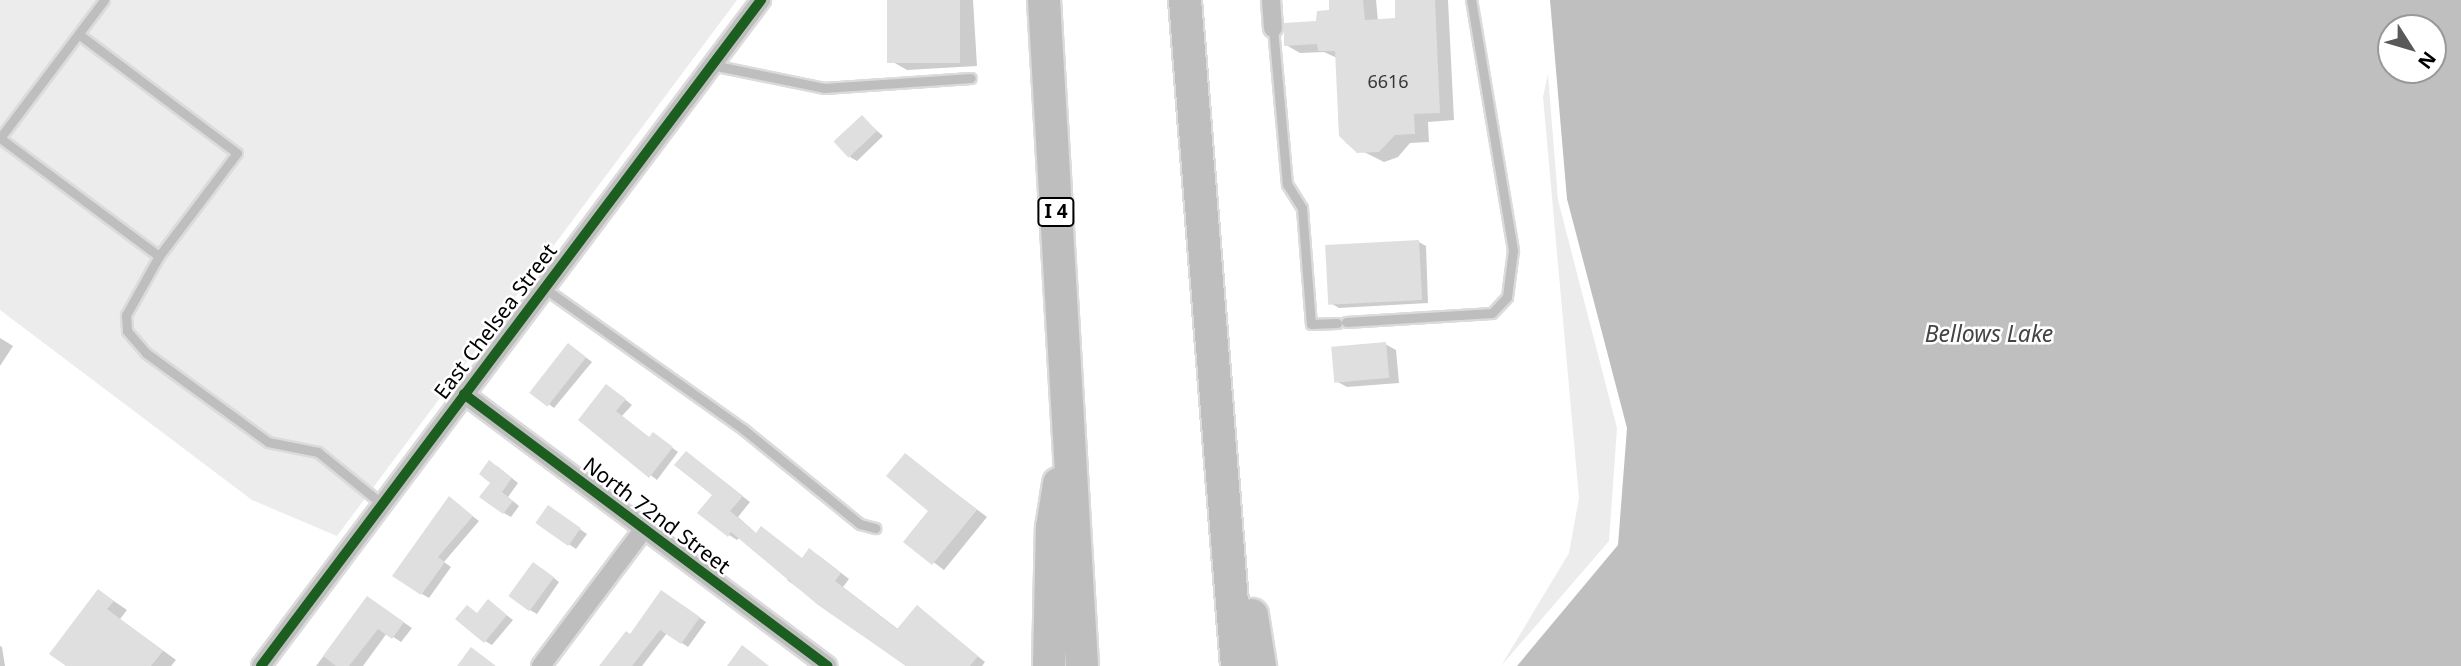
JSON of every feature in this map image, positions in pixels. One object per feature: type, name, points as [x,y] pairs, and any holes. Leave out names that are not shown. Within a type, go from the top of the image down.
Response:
[{"type":"highway","name":"I 4","points":[[1044,0],[1082,666]]},
{"type":"highway","points":[[1185,0],[1217,372],[1237,666]]},
{"type":"highway","points":[[1217,372],[1260,666]]},
{"type":"highway","points":[[1049,666],[1052,528],[1069,424]]},
{"type":"street","name":"East Chelsea Street","points":[[261,666],[761,0]]},
{"type":"street","points":[[1271,0],[1273,28]]},
{"type":"street","name":"North 72nd Street","points":[[464,394],[823,665]]},
{"type":"street","points":[[541,666],[644,529]]},
{"type":"lane","points":[[104,0],[0,138],[159,257]]},
{"type":"lane","points":[[1273,28],[1287,184],[1302,208],[1311,324],[1492,313],[1507,297],[1513,250],[1471,0]]},
{"type":"lane","points":[[80,34],[237,153],[159,257],[126,315],[127,331],[146,353],[268,442],[318,452],[382,504]]},
{"type":"lane","points":[[712,65],[824,88],[971,78]]},
{"type":"lane","points":[[544,288],[743,429],[860,524],[875,528]]},
{"type":"shaded area","points":[[0,0],[737,0],[337,536],[252,500],[0,310]]},
{"type":"shaded area","points":[[1548,74],[1558,200],[1617,428],[1609,541],[1501,666],[1569,553],[1579,498],[1543,97]]},
{"type":"water","name":"Bellows Lake","points":[[1550,0],[2461,0],[2461,666],[1517,666],[1618,545],[1627,428],[1567,199]]},
{"type":"building","points":[[887,0],[960,0],[960,63],[887,63]]},
{"type":"building","points":[[1329,0],[1363,0],[1365,20],[1395,18],[1395,0],[1435,0],[1440,113],[1414,114],[1415,134],[1395,135],[1379,152],[1357,153],[1339,136],[1335,51],[1318,51],[1317,44],[1284,46],[1284,23],[1316,21],[1317,11],[1329,10]]},
{"type":"building","points":[[862,115],[877,131],[848,158],[833,142]]},
{"type":"building","points":[[1419,240],[1422,300],[1328,305],[1325,245]]},
{"type":"building","points":[[1386,342],[1389,378],[1334,383],[1331,347]]},
{"type":"building","points":[[568,343],[586,357],[547,407],[529,393]]},
{"type":"building","points":[[606,384],[626,399],[616,411],[649,437],[653,432],[673,447],[649,478],[578,420]]},
{"type":"building","points":[[686,451],[743,496],[730,511],[756,533],[761,526],[802,558],[809,548],[841,573],[835,581],[897,629],[917,605],[978,656],[970,666],[906,666],[818,605],[731,532],[728,537],[697,513],[712,495],[674,465]]},
{"type":"building","points":[[905,453],[977,510],[932,565],[903,542],[928,511],[886,476]]},
{"type":"building","points":[[489,460],[512,478],[502,492],[513,501],[503,514],[479,497],[490,483],[479,474]]},
{"type":"building","points":[[449,496],[473,516],[438,557],[445,562],[421,595],[392,576]]},
{"type":"building","points":[[548,505],[581,528],[568,546],[535,523]]},
{"type":"building","points":[[533,562],[554,577],[529,611],[508,596]]},
{"type":"building","points":[[98,589],[114,601],[107,609],[163,651],[151,666],[66,666],[49,654]]},
{"type":"building","points":[[661,590],[700,617],[681,644],[660,630],[632,666],[599,666],[626,631],[630,634]]},
{"type":"building","points":[[367,596],[404,622],[392,639],[378,629],[349,666],[336,666],[323,656]]},
{"type":"building","points":[[488,599],[507,615],[484,643],[455,619],[467,605],[477,613]]},
{"type":"building","points":[[742,645],[769,666],[727,666]]},
{"type":"building","points":[[471,647],[496,666],[457,666]]},
{"type":"cycle path","points":[[261,666],[761,0]]},
{"type":"cycle path","points":[[464,394],[827,666]]}]
